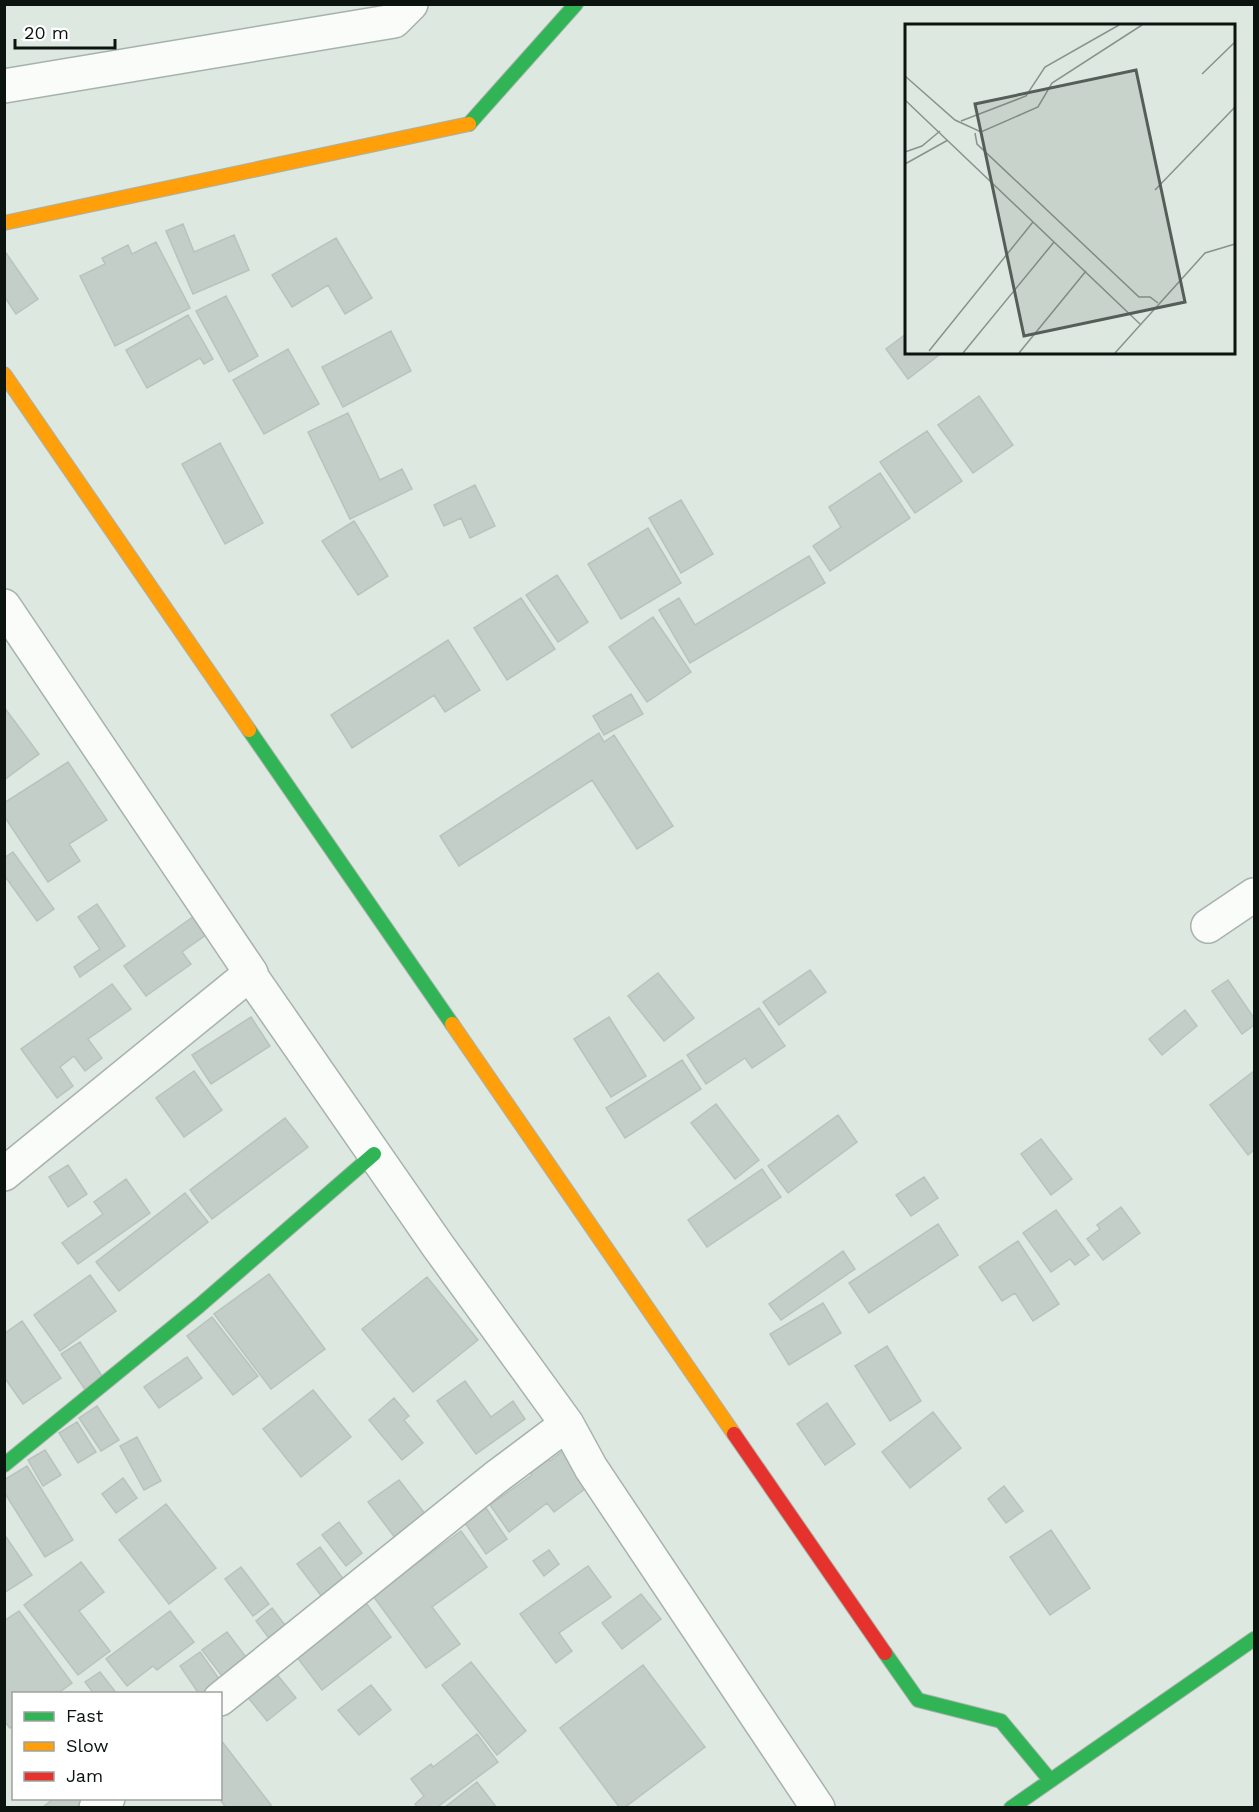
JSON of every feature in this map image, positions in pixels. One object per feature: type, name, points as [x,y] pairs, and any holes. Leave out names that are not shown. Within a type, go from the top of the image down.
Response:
[{"type":"street","points":[[4,86],[394,21],[411,4]]},
{"type":"street","points":[[4,223],[470,124],[576,4]]},
{"type":"street","points":[[4,374],[918,1700],[1001,1721],[1050,1780]]},
{"type":"street","points":[[4,606],[374,1155],[567,1424],[591,1468],[818,1808]]},
{"type":"street","points":[[1208,926],[1254,895]]},
{"type":"street","points":[[4,1174],[251,973]]},
{"type":"street","points":[[4,1465],[200,1306],[374,1155]]},
{"type":"street","points":[[222,1697],[495,1478],[567,1424]]},
{"type":"street","points":[[1011,1808],[1254,1639]]},
{"type":"building","points":[[183,224],[194,252],[234,235],[249,270],[193,294],[166,231]]},
{"type":"building","points":[[336,238],[372,298],[345,314],[328,285],[292,307],[272,275]]},
{"type":"building","points":[[156,242],[190,308],[115,346],[80,276],[105,264],[102,258],[128,245],[132,254]]},
{"type":"building","points":[[6,253],[38,299],[16,314],[4,296],[4,254]]},
{"type":"building","points":[[226,296],[258,356],[229,372],[196,311]]},
{"type":"building","points":[[188,315],[213,359],[204,364],[200,358],[147,388],[126,350]]},
{"type":"building","points":[[391,331],[411,371],[343,407],[322,367]]},
{"type":"building","points":[[905,335],[905,354],[940,354],[908,379],[886,349]]},
{"type":"building","points":[[288,349],[319,404],[264,434],[233,380]]},
{"type":"building","points":[[979,396],[1013,445],[973,473],[938,425]]},
{"type":"building","points":[[348,413],[380,480],[402,469],[412,489],[350,519],[308,432]]},
{"type":"building","points":[[927,431],[962,481],[915,513],[880,462]]},
{"type":"building","points":[[220,443],[263,523],[225,544],[182,464]]},
{"type":"building","points":[[880,473],[910,518],[830,571],[813,546],[841,527],[829,507]]},
{"type":"building","points":[[475,485],[495,526],[470,538],[461,518],[444,526],[434,505]]},
{"type":"building","points":[[681,500],[713,554],[681,573],[649,518]]},
{"type":"building","points":[[354,521],[388,576],[358,595],[322,541]]},
{"type":"building","points":[[648,528],[681,583],[621,619],[588,564]]},
{"type":"building","points":[[809,556],[825,583],[690,663],[659,610],[679,598],[695,625]]},
{"type":"building","points":[[557,575],[588,622],[558,642],[526,595]]},
{"type":"building","points":[[521,598],[555,649],[507,680],[474,628]]},
{"type":"building","points":[[653,617],[691,672],[647,702],[609,647]]},
{"type":"building","points":[[448,640],[480,690],[445,712],[434,695],[352,748],[331,715]]},
{"type":"building","points":[[631,694],[643,714],[604,735],[593,716]]},
{"type":"building","points":[[4,707],[39,754],[4,780]]},
{"type":"building","points":[[599,733],[604,742],[614,735],[673,826],[637,849],[592,780],[459,866],[440,836]]},
{"type":"building","points":[[68,762],[107,820],[69,844],[80,861],[48,882],[4,816],[4,803]]},
{"type":"building","points":[[13,852],[54,909],[37,921],[4,875],[4,858]]},
{"type":"building","points":[[97,904],[125,946],[80,977],[74,967],[100,949],[78,917]]},
{"type":"building","points":[[197,914],[210,932],[182,952],[191,964],[146,996],[124,966]]},
{"type":"building","points":[[810,970],[826,992],[779,1025],[763,1002]]},
{"type":"building","points":[[658,973],[694,1018],[664,1041],[628,996]]},
{"type":"building","points":[[1228,980],[1254,1018],[1254,1025],[1242,1034],[1212,991]]},
{"type":"building","points":[[112,984],[131,1009],[88,1039],[102,1058],[85,1071],[74,1056],[60,1067],[73,1086],[57,1098],[21,1049]]},
{"type":"building","points":[[759,1008],[785,1046],[752,1068],[745,1058],[706,1084],[687,1055]]},
{"type":"building","points":[[1185,1010],[1197,1026],[1162,1055],[1149,1039]]},
{"type":"building","points":[[251,1017],[270,1046],[211,1084],[192,1055]]},
{"type":"building","points":[[609,1017],[646,1076],[611,1097],[574,1039]]},
{"type":"building","points":[[682,1060],[701,1089],[625,1138],[606,1108]]},
{"type":"building","points":[[194,1071],[222,1110],[184,1137],[156,1098]]},
{"type":"building","points":[[1254,1071],[1254,1150],[1248,1155],[1210,1105]]},
{"type":"building","points":[[716,1104],[759,1160],[735,1179],[691,1123]]},
{"type":"building","points":[[838,1115],[857,1142],[788,1193],[768,1166]]},
{"type":"building","points":[[285,1118],[308,1147],[212,1219],[190,1190]]},
{"type":"building","points":[[1041,1139],[1072,1179],[1051,1195],[1021,1154]]},
{"type":"building","points":[[68,1165],[87,1194],[68,1207],[49,1177]]},
{"type":"building","points":[[762,1169],[781,1197],[707,1247],[688,1220]]},
{"type":"building","points":[[924,1177],[938,1198],[911,1216],[896,1195]]},
{"type":"building","points":[[126,1179],[150,1213],[78,1264],[62,1243],[103,1214],[94,1202]]},
{"type":"building","points":[[185,1193],[208,1222],[119,1291],[96,1262]]},
{"type":"building","points":[[1121,1207],[1140,1233],[1103,1260],[1087,1239],[1100,1229],[1097,1225]]},
{"type":"building","points":[[1056,1210],[1089,1255],[1075,1265],[1070,1259],[1051,1272],[1023,1233]]},
{"type":"building","points":[[938,1224],[958,1255],[869,1313],[849,1283]]},
{"type":"building","points":[[1018,1241],[1059,1304],[1033,1321],[1015,1293],[1002,1301],[979,1267]]},
{"type":"building","points":[[843,1251],[855,1269],[781,1320],[769,1304]]},
{"type":"building","points":[[269,1274],[325,1349],[271,1389],[214,1314]]},
{"type":"building","points":[[90,1275],[116,1311],[60,1351],[34,1315]]},
{"type":"building","points":[[427,1277],[478,1340],[413,1392],[362,1329]]},
{"type":"building","points":[[823,1303],[841,1333],[789,1365],[770,1334]]},
{"type":"building","points":[[212,1317],[258,1376],[233,1395],[187,1336]]},
{"type":"building","points":[[22,1321],[61,1378],[23,1404],[4,1377],[4,1334]]},
{"type":"building","points":[[80,1342],[104,1379],[86,1391],[61,1354]]},
{"type":"building","points":[[887,1346],[921,1401],[890,1421],[855,1366]]},
{"type":"building","points":[[187,1357],[202,1378],[159,1408],[144,1387]]},
{"type":"building","points":[[465,1381],[491,1417],[513,1401],[525,1419],[476,1454],[437,1401]]},
{"type":"building","points":[[313,1390],[351,1437],[301,1477],[263,1429]]},
{"type":"building","points":[[394,1398],[409,1416],[404,1420],[423,1443],[402,1460],[369,1420]]},
{"type":"building","points":[[827,1403],[855,1444],[825,1465],[797,1424]]},
{"type":"building","points":[[97,1406],[119,1440],[101,1451],[79,1418]]},
{"type":"building","points":[[933,1412],[961,1448],[910,1488],[882,1452]]},
{"type":"building","points":[[77,1422],[96,1452],[78,1463],[59,1433]]},
{"type":"building","points":[[137,1437],[161,1481],[144,1490],[120,1446]]},
{"type":"building","points":[[45,1450],[61,1475],[43,1486],[28,1460]]},
{"type":"building","points":[[564,1450],[590,1485],[554,1512],[547,1503],[509,1532],[490,1505],[532,1475],[528,1470],[546,1456],[550,1461]]},
{"type":"building","points":[[27,1466],[73,1540],[45,1557],[4,1492],[4,1480]]},
{"type":"building","points":[[123,1478],[137,1498],[116,1513],[102,1494]]},
{"type":"building","points":[[399,1480],[430,1520],[399,1543],[368,1502]]},
{"type":"building","points":[[1004,1486],[1023,1511],[1006,1523],[988,1499]]},
{"type":"building","points":[[166,1504],[216,1568],[169,1604],[119,1540]]},
{"type":"building","points":[[484,1505],[507,1539],[486,1554],[463,1520]]},
{"type":"building","points":[[339,1522],[362,1553],[346,1566],[322,1535]]},
{"type":"building","points":[[1051,1530],[1090,1588],[1050,1615],[1010,1557]]},
{"type":"building","points":[[461,1531],[487,1567],[432,1607],[460,1644],[426,1668],[373,1596]]},
{"type":"building","points":[[4,1534],[32,1575],[4,1593]]},
{"type":"building","points":[[320,1547],[347,1584],[325,1601],[297,1564]]},
{"type":"building","points":[[549,1550],[559,1564],[544,1576],[533,1561]]},
{"type":"building","points":[[81,1562],[104,1592],[79,1611],[110,1651],[78,1675],[24,1605]]},
{"type":"building","points":[[588,1566],[611,1597],[559,1633],[572,1651],[556,1663],[520,1614]]},
{"type":"building","points":[[241,1567],[269,1604],[253,1616],[225,1579]]},
{"type":"building","points":[[641,1594],[661,1619],[622,1649],[602,1623]]},
{"type":"building","points":[[366,1603],[391,1637],[322,1690],[296,1656]]},
{"type":"building","points":[[272,1608],[291,1633],[274,1645],[256,1621]]},
{"type":"building","points":[[19,1611],[72,1683],[60,1692],[12,1692],[12,1727],[10,1728],[4,1721],[4,1621]]},
{"type":"building","points":[[170,1611],[194,1642],[157,1670],[153,1666],[127,1686],[106,1659]]},
{"type":"building","points":[[227,1632],[252,1665],[228,1684],[202,1650]]},
{"type":"building","points":[[200,1652],[222,1683],[210,1692],[198,1692],[180,1666]]},
{"type":"building","points":[[471,1662],[526,1731],[497,1755],[442,1685]]},
{"type":"building","points":[[643,1665],[705,1747],[624,1808],[620,1808],[560,1728]]},
{"type":"building","points":[[100,1672],[115,1692],[92,1692],[85,1682]]},
{"type":"building","points":[[275,1672],[296,1698],[267,1721],[246,1695]]},
{"type":"building","points":[[371,1685],[391,1710],[359,1735],[338,1710]]},
{"type":"building","points":[[477,1734],[498,1762],[436,1808],[418,1808],[415,1804],[424,1796],[411,1779],[431,1764],[433,1767]]},
{"type":"building","points":[[222,1742],[271,1805],[268,1808],[226,1808],[220,1800]]},
{"type":"building","points":[[477,1782],[497,1808],[444,1808]]},
{"type":"building","points":[[52,1800],[92,1800],[82,1808],[42,1808]]},
{"type":"traffic: fast","points":[[469,124],[576,4]]},
{"type":"traffic: fast","points":[[249,730],[452,1024]]},
{"type":"traffic: fast","points":[[4,1465],[199,1306],[374,1154]]},
{"type":"traffic: fast","points":[[1011,1808],[1254,1639]]},
{"type":"traffic: fast","points":[[885,1653],[918,1700],[1001,1721],[1050,1780]]},
{"type":"traffic: slow","points":[[4,223],[469,124]]},
{"type":"traffic: slow","points":[[4,374],[249,730]]},
{"type":"traffic: slow","points":[[452,1024],[734,1434]]},
{"type":"traffic: jam","points":[[734,1434],[885,1653]]}]
